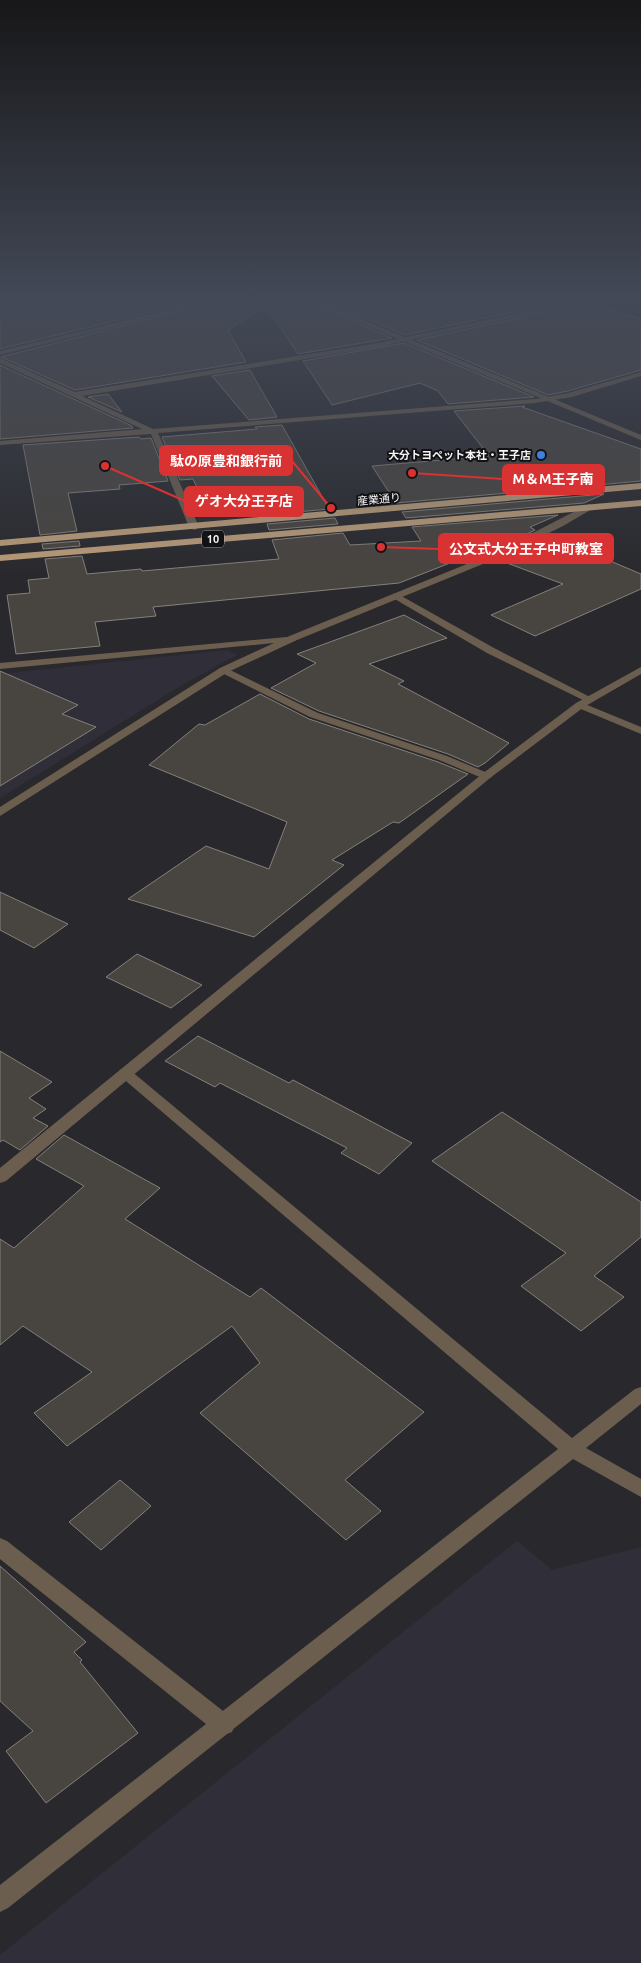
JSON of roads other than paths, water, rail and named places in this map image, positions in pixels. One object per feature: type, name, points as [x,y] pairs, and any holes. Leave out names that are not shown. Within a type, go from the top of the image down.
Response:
[{"type":"highway","name":"産業通り","points":[[0,543],[641,486]]},
{"type":"highway","name":"10","points":[[0,558],[641,503]]},
{"type":"street","points":[[72,394],[154,432],[194,527]]},
{"type":"street","points":[[536,394],[641,438]]},
{"type":"street","points":[[0,443],[549,399],[569,394]]},
{"type":"street","points":[[0,812],[224,670],[293,638],[497,555],[560,524],[589,507]]},
{"type":"street","points":[[396,596],[449,629],[641,731]]},
{"type":"street","points":[[0,666],[293,638]]},
{"type":"street","points":[[224,670],[314,715],[443,758],[486,776]]},
{"type":"street","points":[[0,1177],[486,776],[585,702],[641,670]]},
{"type":"street","points":[[126,1073],[572,1449],[641,1489]]},
{"type":"street","points":[[0,1900],[641,1394]]},
{"type":"street","points":[[0,1547],[224,1725]]},
{"type":"place","name":"大分トヨペット本社・王子店","points":[[541,455]]},
{"type":"place","name":"ゲオ大分王子店","points":[[105,466]]},
{"type":"place","name":"M＆M王子南","points":[[412,473]]},
{"type":"place","name":"駄の原豊和銀行前","points":[[331,508]]},
{"type":"place","name":"公文式大分王子中町教室","points":[[381,547]]}]
